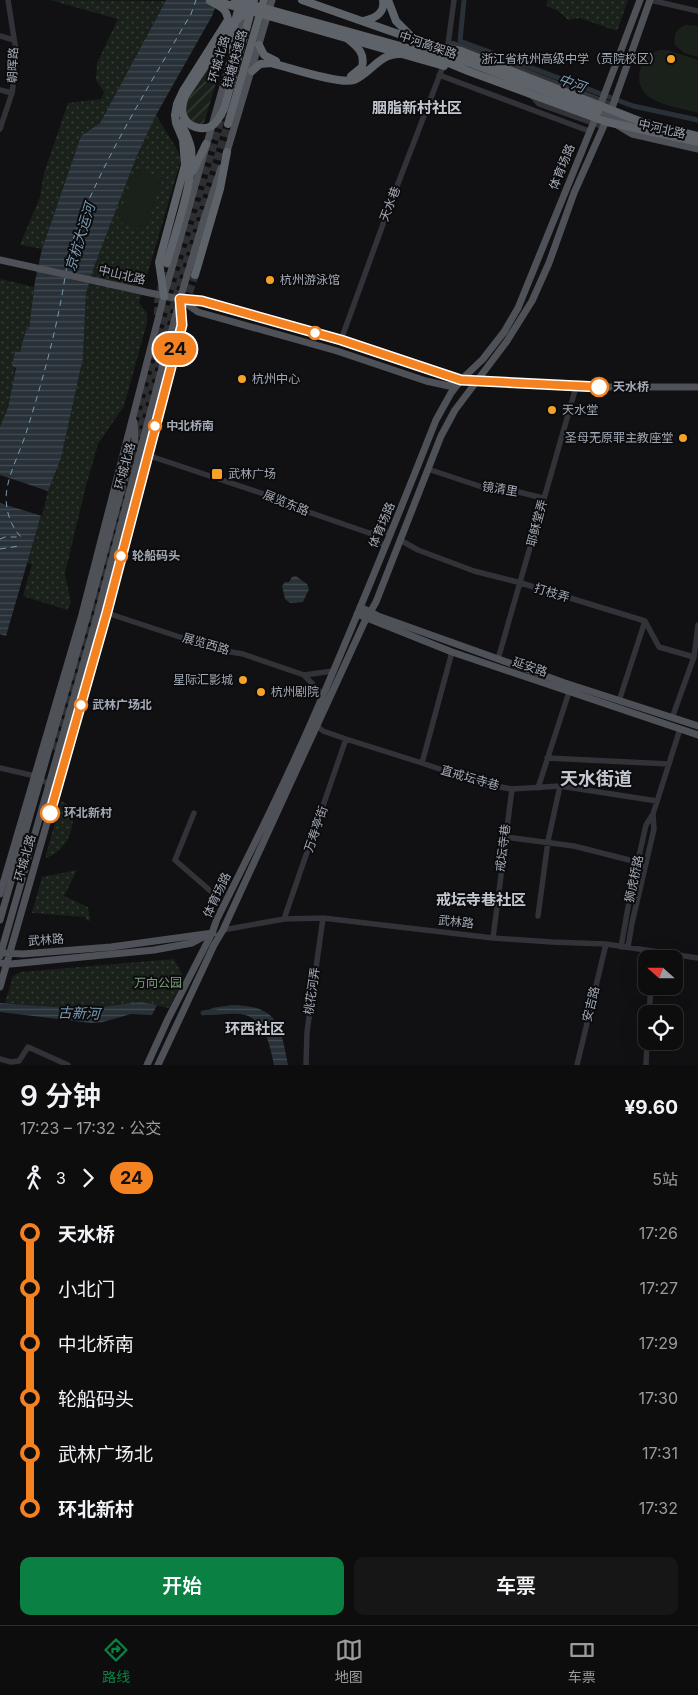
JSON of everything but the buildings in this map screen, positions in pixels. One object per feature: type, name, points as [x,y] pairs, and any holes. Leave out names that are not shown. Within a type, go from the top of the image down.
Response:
[{"type":"highway","points":[[210,0],[405,54],[438,64],[529,98],[594,115]]},
{"type":"highway","points":[[164,296],[159,262],[185,165],[183,140],[176,123],[176,104],[228,20],[228,15],[224,9],[210,0]]},
{"type":"highway","name":"中河高架路","points":[[236,0],[422,52],[468,71],[642,131],[698,142]]},
{"type":"highway","points":[[233,53],[233,30],[241,0]]},
{"type":"highway","points":[[251,12],[241,16],[234,23],[186,96],[183,103],[183,116],[188,123],[205,129],[219,120],[238,64],[247,26],[254,0]]},
{"type":"highway","name":"钱塘快速路","points":[[228,124],[264,0]]},
{"type":"highway","points":[[364,21],[379,16],[383,10],[383,0]]},
{"type":"highway","points":[[388,0],[396,21],[405,32],[418,41]]},
{"type":"highway","name":"中河高架路","points":[[305,1],[427,44],[461,52],[642,122],[698,134]]},
{"type":"highway","points":[[259,45],[264,55],[271,59],[338,78],[350,76],[362,67],[364,59],[361,50],[349,40]]},
{"type":"highway","points":[[427,44],[594,115]]},
{"type":"highway","points":[[422,52],[523,85]]},
{"type":"highway","points":[[252,71],[260,64],[271,63],[351,81],[367,72],[382,58],[392,54],[405,54]]},
{"type":"highway","points":[[176,104],[178,117],[189,140],[191,149],[190,179]]},
{"type":"highway","points":[[167,262],[190,179],[206,144]]},
{"type":"highway","points":[[195,274],[220,189],[227,152]]},
{"type":"main road","name":"环城北路","points":[[0,920],[37,778],[135,440],[134,414],[164,296],[248,0]]},
{"type":"main road","name":"环城北路","points":[[0,987],[3,963],[2,954],[97,616],[180,299],[252,71],[272,0]]},
{"type":"main road","name":"体育场路","points":[[147,1065],[272,808],[323,695],[436,420],[451,393],[461,380],[483,359],[504,332],[518,308],[594,115],[608,85],[640,0]]},
{"type":"main road","name":"体育场路","points":[[158,1065],[376,602],[441,436],[455,410],[507,341],[532,301],[549,263],[574,192],[620,88],[650,0]]},
{"type":"main road","name":"中河北路","points":[[594,115],[640,126],[672,128],[698,134]]},
{"type":"main road","name":"中河北路","points":[[608,117],[632,134],[698,149]]},
{"type":"main road","name":"中山北路","points":[[1,260],[164,296],[202,301],[341,340],[461,380],[576,387],[698,387]]},
{"type":"main road","name":"环城北路","points":[[2,954],[57,789],[107,612],[182,325],[180,299]]},
{"type":"main road","name":"中山北路","points":[[180,299],[198,312],[336,351],[426,381],[449,386],[461,380]]},
{"type":"main road","name":"延安路","points":[[359,611],[452,652],[698,735]]},
{"type":"main road","points":[[369,615],[380,612],[451,638]]},
{"type":"main road","name":"延安路","points":[[369,615],[619,701],[698,726]]},
{"type":"main road","name":"环城北路","points":[[0,894],[3,873],[37,778]]},
{"type":"main road","name":"武林路","points":[[2,954],[119,946],[223,930]]},
{"type":"main road","name":"武林路","points":[[3,963],[154,950],[192,943],[212,933]]},
{"type":"street","name":"朝晖路","points":[[0,128],[12,93],[15,72],[16,51],[8,0]]},
{"type":"street","name":"天水巷","points":[[341,340],[446,60],[454,0]]},
{"type":"street","points":[[650,0],[698,11]]},
{"type":"street","points":[[0,36],[14,40]]},
{"type":"street","points":[[449,42],[613,105]]},
{"type":"street","points":[[441,72],[589,131]]},
{"type":"street","points":[[0,90],[12,93]]},
{"type":"street","points":[[582,93],[594,115],[604,127]]},
{"type":"street","name":"耶稣堂弄","points":[[498,659],[576,387]]},
{"type":"street","name":"展览东路","points":[[147,455],[261,493],[290,506],[369,533],[390,532]]},
{"type":"street","name":"镜清里","points":[[428,469],[482,487],[490,485],[543,498]]},
{"type":"street","name":"展览东路","points":[[369,533],[384,546]]},
{"type":"street","name":"打枝弄","points":[[400,540],[418,550],[474,571],[521,583],[645,621]]},
{"type":"street","name":"展览西路","points":[[107,612],[219,650],[243,654],[304,675],[333,671]]},
{"type":"street","points":[[645,621],[659,647],[694,657]]},
{"type":"street","points":[[619,701],[645,621]]},
{"type":"street","points":[[672,718],[694,657],[698,625]]},
{"type":"street","points":[[422,763],[452,652]]},
{"type":"street","name":"展览西路","points":[[304,675],[323,695]]},
{"type":"street","points":[[538,788],[569,692]]},
{"type":"street","name":"直戒坛寺巷","points":[[317,726],[323,731],[483,784],[512,789],[560,786],[657,801]]},
{"type":"street","name":"狮虎桥路","points":[[621,947],[646,825],[653,814],[680,729]]},
{"type":"street","name":"万寿亭街","points":[[284,919],[346,739]]},
{"type":"street","points":[[547,758],[669,764]]},
{"type":"street","points":[[0,768],[37,778],[57,789]]},
{"type":"street","points":[[538,916],[548,841],[560,786]]},
{"type":"street","name":"戒坛寺巷","points":[[492,938],[512,789]]},
{"type":"street","points":[[194,813],[175,860],[214,894]]},
{"type":"street","name":"狮虎桥路","points":[[628,947],[654,829],[653,814]]},
{"type":"street","points":[[505,836],[574,846],[637,862]]},
{"type":"street","name":"武林路","points":[[223,930],[284,919],[323,918],[492,938],[606,944],[638,950]]},
{"type":"street","name":"桃花河弄","points":[[306,1065],[307,1032],[323,918]]},
{"type":"street","name":"安吉路","points":[[577,1065],[606,944]]},
{"type":"street","name":"武林路","points":[[683,957],[698,958]]},
{"type":"street","points":[[0,1059],[11,1062],[19,1061],[28,1047],[68,1065]]},
{"type":"street","points":[[646,1065],[647,1050]]},
{"type":"green space","points":[[50,0],[165,1],[100,123],[81,136],[42,249],[20,245],[40,197],[44,173],[68,103],[101,99],[104,92],[96,80],[97,63],[118,19]]},
{"type":"green space","points":[[548,0],[628,0],[617,31],[580,18],[568,20],[557,10],[546,6]]},
{"type":"green space","points":[[686,25],[698,26],[698,57],[684,53],[675,45],[674,38],[676,32]]},
{"type":"green space","points":[[222,46],[225,53],[204,123],[200,127],[192,127],[184,115],[190,92]]},
{"type":"green space","points":[[660,50],[668,50],[698,60],[698,113],[656,101],[647,96],[641,88],[639,79],[641,67],[648,56]]},
{"type":"green space","points":[[156,115],[179,153],[181,160],[139,303],[147,313],[147,323],[124,406],[98,444],[86,486],[65,573],[71,603],[67,610],[23,596],[32,564],[27,563],[48,491],[61,458],[83,358],[86,293],[94,267],[136,158]]},
{"type":"green space","points":[[136,169],[163,179],[144,231],[117,221]]},
{"type":"green space","points":[[0,279],[34,287],[29,328],[26,330],[20,352],[15,351],[12,390],[0,427]]},
{"type":"green space","points":[[61,801],[70,806],[73,822],[71,830],[59,851],[45,858]]},
{"type":"green space","points":[[77,870],[64,896],[88,907],[90,921],[86,920],[85,917],[32,913],[42,877]]},
{"type":"green space","name":"万向公园","points":[[174,959],[184,978],[169,1008],[140,1002],[86,1009],[5,1003],[13,976],[21,972]]},
{"type":"water","name":"京杭大运河","points":[[166,0],[218,0],[212,16],[156,115],[136,158],[94,267],[86,293],[83,358],[61,458],[48,491],[6,636],[0,634],[0,427],[8,407],[16,368],[12,366],[15,351],[20,352],[26,330],[29,328],[35,281],[42,249],[81,136],[100,123]]},
{"type":"water","points":[[296,576],[307,584],[309,589],[303,602],[290,603],[285,599],[282,586],[285,582],[289,582],[292,577]]},
{"type":"water","points":[[140,1002],[157,1005],[152,1015],[131,1014],[103,1022],[91,1023],[0,1012],[0,1003],[86,1009]]},
{"type":"water","points":[[232,1005],[259,1009],[275,1020],[288,1065],[274,1065],[268,1040],[264,1032],[260,1025],[248,1016],[239,1014],[207,1015],[212,1008]]},
{"type":"pier","points":[[0,475],[48,491],[42,516],[0,503]]},
{"type":"waterway","name":"中河","points":[[464,0],[460,41],[633,106],[698,120]]},
{"type":"waterway","name":"古新河","points":[[203,1013],[215,1011]]},
{"type":"ferry route","points":[[66,271],[75,233],[101,174],[133,113],[191,14],[196,0]]},
{"type":"ferry route","points":[[0,539],[5,537],[21,537],[12,524],[7,510],[8,482],[44,373],[54,335],[65,277]]},
{"type":"ferry route","points":[[0,549],[19,546]]},
{"type":"tunnel","points":[[135,429],[175,279],[222,115]]},
{"type":"tunnel","points":[[55,750],[181,279],[228,124]]},
{"type":"tunnel","points":[[158,315],[158,302],[167,263]]},
{"type":"tunnel","points":[[185,304],[195,275]]},
{"type":"bus line","name":"24","points":[[50,813],[107,612],[182,325],[180,299],[202,301],[341,340],[461,380],[599,387]]},
{"type":"place","name":"浙江省杭州高级中学（贡院校区）","points":[[671,59]]},
{"type":"place","name":"杭州游泳馆","points":[[270,280]]},
{"type":"place","name":"杭州中心","points":[[242,379]]},
{"type":"place","name":"天水桥","points":[[599,387]]},
{"type":"place","name":"天水堂","points":[[552,410]]},
{"type":"place","name":"中北桥南","points":[[155,426]]},
{"type":"place","name":"圣母无原罪主教座堂","points":[[683,438]]},
{"type":"place","name":"武林广场","points":[[217,474]]},
{"type":"place","name":"轮船码头","points":[[121,556]]},
{"type":"place","name":"星际汇影城","points":[[243,680]]},
{"type":"place","name":"杭州剧院","points":[[261,692]]},
{"type":"place","name":"武林广场北","points":[[81,705]]},
{"type":"place","name":"环北新村","points":[[50,813]]},
{"type":"district","name":"胭脂新村社区","points":[[417,108]]},
{"type":"district","name":"天水街道","points":[[596,779]]},
{"type":"district","name":"戒坛寺巷社区","points":[[481,900]]},
{"type":"district","name":"环西社区","points":[[255,1029]]}]
